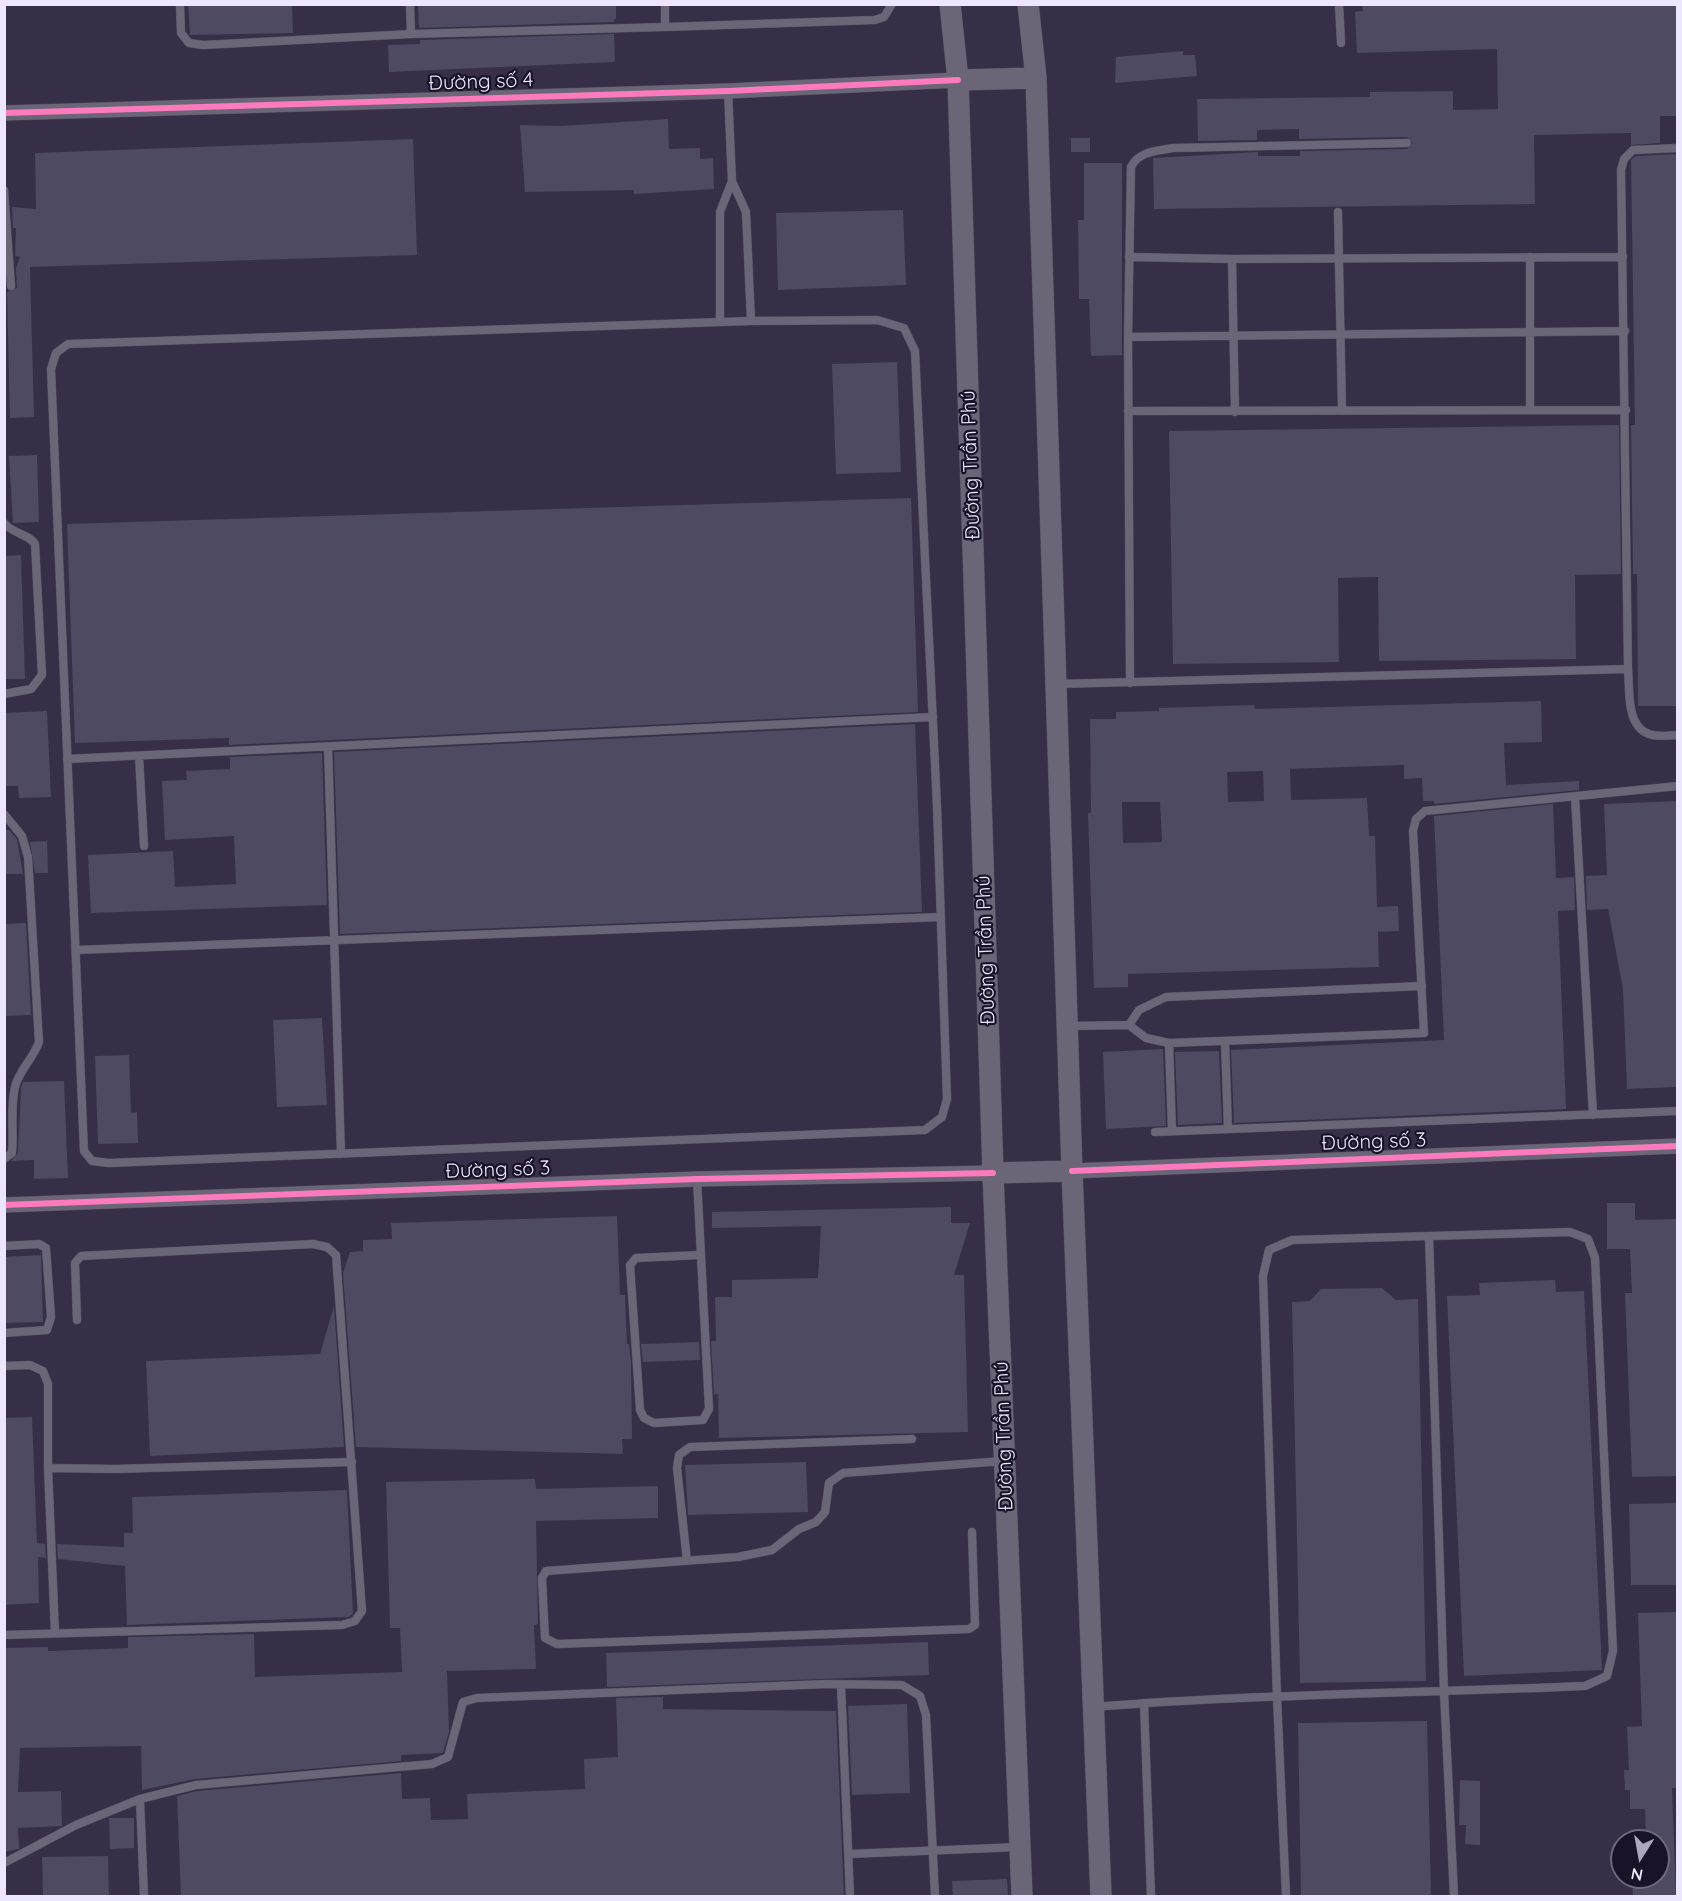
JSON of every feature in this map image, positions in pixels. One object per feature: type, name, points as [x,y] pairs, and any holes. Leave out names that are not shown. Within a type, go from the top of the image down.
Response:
[{"type":"main road","name":"Đường Trần Phú","points":[[950,4],[958,81],[993,1173],[1022,1896]]},
{"type":"main road","points":[[1028,4],[1036,78],[1072,1171],[1101,1896]]},
{"type":"main road","points":[[958,81],[1036,78]]},
{"type":"main road","points":[[993,1173],[1072,1171]]},
{"type":"street","name":"Đường số 4","points":[[4,113],[728,91],[958,81]]},
{"type":"street","name":"Đường số 3","points":[[1072,1171],[1677,1146]]},
{"type":"street","name":"Đường số 3","points":[[4,1205],[697,1179],[993,1173]]},
{"type":"lane","points":[[180,4],[181,33],[189,43],[203,45],[411,34],[875,20],[884,16],[892,4]]},
{"type":"lane","points":[[410,4],[411,34]]},
{"type":"lane","points":[[665,4],[665,27]]},
{"type":"lane","points":[[1339,4],[1341,43]]},
{"type":"lane","points":[[728,91],[732,181],[746,212],[751,321]]},
{"type":"lane","points":[[1130,683],[1128,337],[1131,167],[1134,160],[1144,153],[1173,148],[1407,143]]},
{"type":"lane","points":[[1677,148],[1633,150],[1623,159],[1621,170],[1628,669],[1631,716],[1640,730],[1653,735],[1677,735]]},
{"type":"lane","points":[[720,322],[720,212],[732,181]]},
{"type":"lane","points":[[4,190],[11,286]]},
{"type":"lane","points":[[1338,212],[1342,411]]},
{"type":"lane","points":[[1129,257],[1232,259],[1623,257]]},
{"type":"lane","points":[[1530,257],[1530,410]]},
{"type":"lane","points":[[1232,259],[1235,412]]},
{"type":"lane","points":[[877,320],[904,328],[915,351],[941,917],[947,1099],[942,1117],[925,1130],[109,1163],[92,1161],[84,1151],[51,369],[56,353],[69,344],[751,321],[877,320]]},
{"type":"lane","points":[[1128,337],[1625,331]]},
{"type":"lane","points":[[1128,411],[1626,410]]},
{"type":"lane","points":[[4,524],[16,533],[32,539],[35,544],[42,675],[31,689],[4,694]]},
{"type":"lane","points":[[1056,684],[1628,669]]},
{"type":"lane","points":[[67,759],[933,717]]},
{"type":"lane","points":[[328,747],[341,1154]]},
{"type":"lane","points":[[139,756],[144,846]]},
{"type":"lane","points":[[1067,1026],[1129,1025],[1146,1038],[1169,1042],[1424,1033],[1413,831],[1416,819],[1425,811],[1677,786]]},
{"type":"lane","points":[[1575,796],[1593,1114]]},
{"type":"lane","points":[[4,814],[22,836],[28,857],[39,1042],[33,1058],[19,1074],[14,1089],[12,1153],[4,1159]]},
{"type":"lane","points":[[76,950],[941,917]]},
{"type":"lane","points":[[1129,1025],[1139,1010],[1166,997],[1422,986]]},
{"type":"lane","points":[[1225,1041],[1228,1129]]},
{"type":"lane","points":[[1169,1042],[1172,1131]]},
{"type":"lane","points":[[1155,1132],[1677,1111]]},
{"type":"lane","points":[[697,1179],[701,1255],[708,1416],[703,1420],[654,1423],[644,1419],[640,1410],[630,1265],[636,1258],[701,1255]]},
{"type":"lane","points":[[1093,1707],[1144,1703],[1276,1698],[1443,1692],[1585,1686],[1607,1676],[1613,1651],[1595,1258],[1588,1239],[1569,1232],[1292,1240],[1269,1250],[1263,1276],[1276,1698],[1286,1896]]},
{"type":"lane","points":[[1429,1236],[1443,1692],[1454,1896]]},
{"type":"lane","points":[[4,1635],[342,1625],[355,1621],[362,1611],[336,1255],[327,1246],[313,1244],[81,1257],[75,1263],[77,1320]]},
{"type":"lane","points":[[4,1246],[39,1245],[46,1248],[51,1317],[47,1330],[4,1333]]},
{"type":"lane","points":[[4,1366],[30,1365],[43,1371],[48,1384],[48,1468],[56,1633]]},
{"type":"lane","points":[[687,1561],[677,1468],[679,1455],[690,1447],[912,1439]]},
{"type":"lane","points":[[972,1532],[976,1612],[975,1625],[969,1629],[556,1644],[545,1638],[542,1578],[546,1571],[738,1557],[772,1550],[799,1529],[816,1521],[825,1512],[829,1483],[843,1473],[1005,1461]]},
{"type":"lane","points":[[48,1468],[116,1469],[352,1462]]},
{"type":"lane","points":[[841,1685],[850,1896]]},
{"type":"lane","points":[[4,1863],[76,1825],[140,1799],[196,1785],[432,1764],[448,1757],[463,1702],[477,1698],[841,1685],[902,1685],[920,1696],[926,1715],[935,1896]]},
{"type":"lane","points":[[1144,1703],[1151,1896]]},
{"type":"lane","points":[[140,1799],[144,1896]]},
{"type":"lane","points":[[849,1854],[1020,1847]]},
{"type":"building","points":[[188,4],[292,4],[293,33],[190,35]]},
{"type":"building","points":[[418,4],[616,4],[616,19],[614,22],[419,28]]},
{"type":"building","points":[[1362,4],[1677,4],[1677,116],[1660,116],[1660,143],[1631,145],[1631,133],[1534,135],[1535,204],[1154,209],[1153,158],[1258,152],[1258,156],[1300,156],[1300,151],[1407,149],[1413,143],[1407,137],[1299,139],[1299,129],[1257,130],[1257,140],[1198,141],[1197,99],[1370,97],[1370,92],[1453,91],[1453,110],[1498,109],[1497,49],[1357,53],[1355,12],[1363,11]]},
{"type":"building","points":[[614,34],[615,62],[389,72],[388,45],[420,44],[420,40]]},
{"type":"building","points":[[1183,51],[1183,55],[1195,55],[1197,76],[1115,83],[1116,57]]},
{"type":"building","points":[[668,119],[669,149],[700,148],[700,159],[713,158],[714,189],[634,194],[634,190],[525,192],[520,125],[561,126]]},
{"type":"building","points":[[1071,138],[1090,138],[1090,152],[1071,152]]},
{"type":"building","points":[[413,139],[417,255],[30,267],[34,417],[10,418],[7,292],[17,288],[16,268],[20,257],[15,256],[16,228],[13,228],[12,207],[36,209],[35,153]]},
{"type":"building","points":[[1677,154],[1677,706],[1638,706],[1637,574],[1633,574],[1631,425],[1635,425],[1631,160],[1636,156]]},
{"type":"building","points":[[1084,163],[1122,163],[1122,355],[1091,356],[1089,299],[1079,299],[1078,220],[1084,220]]},
{"type":"building","points":[[903,210],[906,285],[778,290],[776,213]]},
{"type":"building","points":[[897,362],[901,472],[836,474],[832,364]]},
{"type":"building","points":[[1619,425],[1621,574],[1575,575],[1576,659],[1379,661],[1378,577],[1338,578],[1339,662],[1173,664],[1169,431]]},
{"type":"building","points":[[37,455],[39,522],[13,523],[9,456]]},
{"type":"building","points":[[911,498],[918,712],[229,745],[229,738],[75,743],[67,524]]},
{"type":"building","points":[[21,555],[25,679],[4,679],[4,556]]},
{"type":"building","points":[[1541,701],[1542,742],[1504,743],[1506,785],[1579,781],[1579,790],[1434,804],[1434,801],[1423,801],[1422,778],[1404,779],[1404,765],[1290,769],[1291,800],[1367,798],[1369,836],[1375,836],[1377,907],[1398,906],[1399,931],[1378,932],[1379,967],[1128,974],[1128,987],[1094,988],[1088,813],[1091,813],[1090,719],[1116,719],[1116,712],[1159,711],[1159,708],[1254,705],[1255,709]],"holes":[[[1263,771],[1264,801],[1228,802],[1227,772]],[[1122,802],[1160,802],[1162,842],[1123,843]]]},
{"type":"building","points":[[47,711],[51,797],[19,798],[18,786],[4,786],[4,713]]},
{"type":"building","points":[[915,724],[922,912],[340,934],[334,752]]},
{"type":"building","points":[[322,753],[327,905],[91,913],[88,855],[173,851],[175,887],[236,884],[234,836],[165,840],[162,781],[187,780],[186,771],[230,769],[230,757]]},
{"type":"building","points":[[1677,801],[1677,1087],[1627,1089],[1623,989],[1608,909],[1587,910],[1586,876],[1607,875],[1604,804]]},
{"type":"building","points":[[1553,804],[1556,878],[1574,877],[1575,910],[1558,911],[1566,1109],[1234,1123],[1231,1050],[1444,1040],[1434,816]]},
{"type":"building","points":[[4,830],[9,830],[17,839],[23,874],[4,874]]},
{"type":"building","points":[[47,841],[48,873],[35,873],[30,842]]},
{"type":"building","points":[[26,923],[31,1015],[4,1016],[4,924]]},
{"type":"building","points":[[322,1018],[327,1105],[277,1107],[273,1020]]},
{"type":"building","points":[[1163,1049],[1166,1126],[1106,1129],[1103,1052]]},
{"type":"building","points":[[1219,1051],[1222,1123],[1178,1125],[1175,1052]]},
{"type":"building","points":[[129,1055],[131,1113],[137,1112],[138,1143],[98,1144],[95,1056]]},
{"type":"building","points":[[64,1081],[68,1178],[34,1179],[34,1160],[11,1161],[18,1153],[21,1088],[23,1082]]},
{"type":"building","points":[[1607,1203],[1635,1203],[1635,1220],[1677,1219],[1677,1476],[1632,1477],[1625,1293],[1632,1293],[1630,1249],[1607,1249]]},
{"type":"building","points":[[951,1207],[951,1223],[970,1223],[954,1275],[964,1275],[968,1432],[719,1438],[718,1394],[714,1395],[711,1341],[716,1341],[715,1297],[732,1297],[732,1280],[818,1278],[821,1226],[712,1228],[712,1212]]},
{"type":"building","points":[[617,1216],[620,1295],[625,1295],[627,1344],[629,1344],[631,1362],[632,1439],[622,1439],[623,1454],[356,1447],[343,1273],[350,1252],[363,1251],[363,1240],[392,1239],[391,1223]]},
{"type":"building","points":[[41,1255],[43,1322],[4,1323],[4,1257]]},
{"type":"building","points":[[1555,1280],[1556,1292],[1584,1291],[1602,1670],[1464,1676],[1447,1296],[1480,1295],[1479,1283]]},
{"type":"building","points":[[1382,1288],[1396,1300],[1418,1299],[1426,1681],[1300,1683],[1292,1302],[1310,1301],[1321,1289]]},
{"type":"building","points":[[334,1306],[344,1447],[150,1456],[146,1361],[320,1354]]},
{"type":"building","points":[[699,1342],[700,1360],[643,1362],[641,1344]]},
{"type":"building","points":[[32,1417],[37,1543],[45,1544],[46,1558],[38,1557],[39,1603],[4,1605],[4,1418]]},
{"type":"building","points":[[806,1462],[808,1512],[688,1515],[685,1465]]},
{"type":"building","points":[[535,1479],[536,1489],[658,1486],[658,1518],[536,1521],[538,1624],[534,1625],[536,1669],[447,1671],[449,1731],[443,1753],[401,1755],[401,1761],[195,1779],[142,1790],[141,1746],[20,1748],[18,1792],[61,1791],[62,1826],[18,1828],[19,1849],[4,1852],[4,1648],[48,1647],[48,1651],[128,1648],[128,1637],[254,1634],[255,1677],[402,1672],[400,1628],[390,1628],[386,1482]]},
{"type":"building","points":[[347,1490],[353,1614],[348,1617],[127,1625],[125,1566],[58,1559],[57,1544],[124,1547],[124,1533],[133,1533],[132,1497]]},
{"type":"building","points":[[1677,1503],[1677,1585],[1631,1585],[1629,1504]]},
{"type":"building","points":[[1677,1612],[1677,1788],[1672,1788],[1676,1896],[1633,1896],[1633,1889],[1670,1889],[1670,1829],[1646,1829],[1645,1809],[1630,1809],[1630,1790],[1625,1790],[1624,1770],[1629,1770],[1627,1727],[1642,1726],[1638,1613]]},
{"type":"building","points":[[928,1642],[929,1675],[607,1687],[606,1653]]},
{"type":"building","points":[[663,1697],[663,1709],[836,1711],[844,1896],[181,1896],[177,1796],[197,1791],[401,1773],[402,1799],[430,1798],[431,1820],[468,1819],[467,1794],[585,1789],[584,1759],[618,1757],[616,1698]]},
{"type":"building","points":[[907,1704],[910,1793],[852,1795],[848,1706]]},
{"type":"building","points":[[1427,1721],[1431,1896],[1301,1896],[1298,1723]]},
{"type":"building","points":[[1460,1780],[1480,1781],[1480,1845],[1465,1844],[1466,1825],[1459,1825]]},
{"type":"building","points":[[109,1818],[134,1818],[134,1848],[110,1849]]},
{"type":"building","points":[[108,1856],[109,1896],[43,1896],[42,1857]]},
{"type":"building","points":[[1007,1879],[1008,1896],[953,1896],[952,1881]]},
{"type":"cycle path","points":[[4,113],[728,91],[958,80]]},
{"type":"cycle path","points":[[1072,1171],[1678,1146]]},
{"type":"cycle path","points":[[4,1205],[697,1179],[993,1173]]}]
